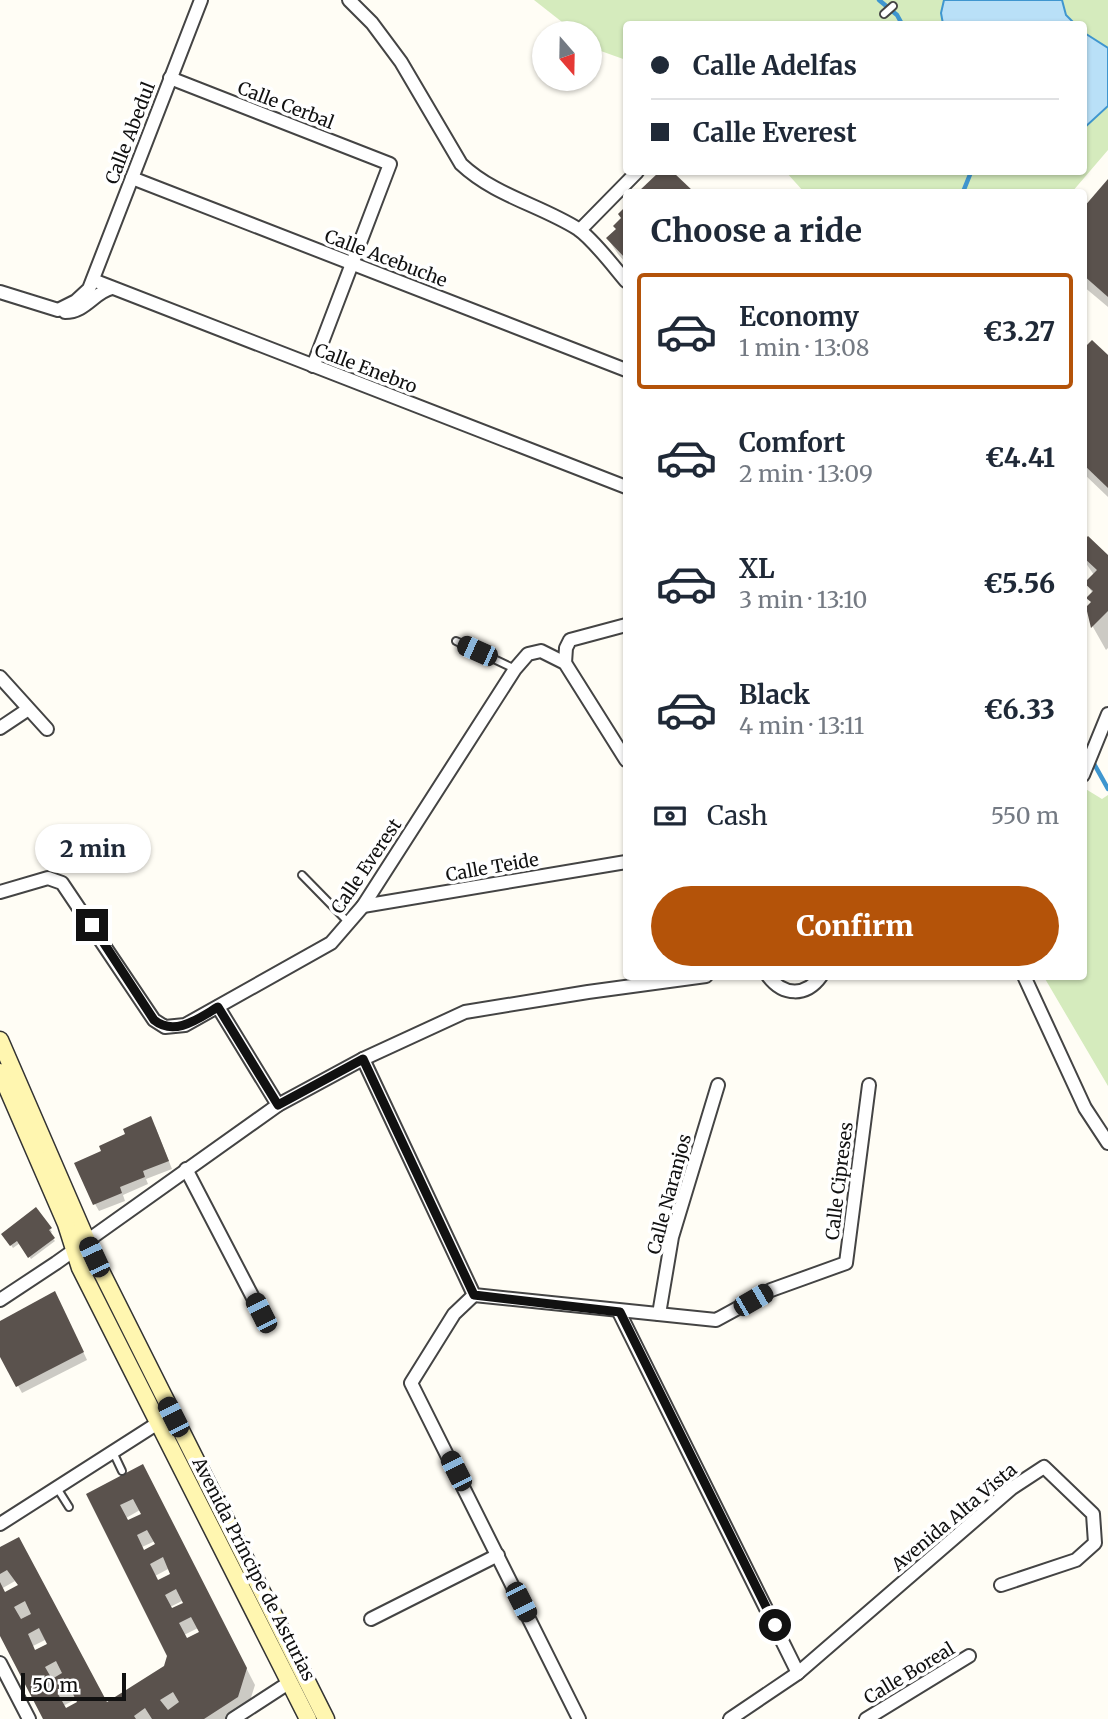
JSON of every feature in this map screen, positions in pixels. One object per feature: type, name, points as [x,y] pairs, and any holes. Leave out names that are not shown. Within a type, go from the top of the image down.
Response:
[{"type":"street","name":"Calle Abedul","points":[[93,280],[201,0]]},
{"type":"street","points":[[349,0],[372,23],[401,62],[461,164],[473,176],[494,189],[580,230],[623,278]]},
{"type":"street","name":"Calle Cerbal","points":[[170,78],[390,164],[352,263]]},
{"type":"street","points":[[580,230],[634,175]]},
{"type":"street","name":"Calle Acebuche","points":[[132,178],[623,369]]},
{"type":"street","points":[[313,366],[352,263]]},
{"type":"street","points":[[58,310],[83,296],[93,280]]},
{"type":"street","name":"Calle Enebro","points":[[93,280],[623,486]]},
{"type":"street","points":[[0,292],[68,312],[81,308],[101,292],[113,288]]},
{"type":"street","points":[[623,626],[570,640],[566,648],[565,663],[623,755]]},
{"type":"street","name":"Calle Everest","points":[[0,892],[48,878],[62,883],[154,1020],[160,1025],[170,1027],[185,1025],[331,943],[363,906],[515,669],[528,654],[541,651],[565,663]]},
{"type":"street","points":[[0,677],[47,729]]},
{"type":"street","points":[[0,728],[27,710]]},
{"type":"street","points":[[1087,766],[1106,719]]},
{"type":"street","name":"Calle Teide","points":[[363,906],[623,863]]},
{"type":"street","points":[[0,1300],[278,1105],[363,1059],[465,1012],[676,980]]},
{"type":"street","points":[[772,980],[780,989],[798,992],[814,985],[818,980]]},
{"type":"street","points":[[1026,980],[1085,1108],[1108,1143]]},
{"type":"street","points":[[218,1007],[278,1105]]},
{"type":"street","points":[[0,1040],[80,1244]]},
{"type":"street","points":[[363,1059],[474,1295],[454,1314],[411,1383],[579,1719]]},
{"type":"street","points":[[0,1072],[80,1244],[131,1328],[138,1347],[326,1719]]},
{"type":"street","name":"Calle Naranjos","points":[[659,1314],[672,1237],[719,1085]]},
{"type":"street","name":"Calle Cipreses","points":[[474,1295],[716,1320],[771,1290],[846,1263],[869,1085]]},
{"type":"street","points":[[186,1169],[261,1313]]},
{"type":"street","name":"Avenida Príncipe de Asturias","points":[[80,1244],[80,1268],[308,1719]]},
{"type":"street","points":[[620,1312],[798,1673]]},
{"type":"street","points":[[0,1524],[158,1423]]},
{"type":"street","name":"Avenida Alta Vista","points":[[730,1719],[798,1673],[1012,1488],[1044,1467],[1093,1514],[1095,1543],[1076,1560],[1001,1585]]},
{"type":"street","points":[[371,1619],[498,1555]]},
{"type":"street","name":"Calle Boreal","points":[[866,1719],[969,1656]]},
{"type":"street","points":[[0,1663],[29,1719]]},
{"type":"street","points":[[233,1719],[290,1682]]},
{"type":"lane","points":[[884,15],[893,6]]},
{"type":"lane","points":[[456,642],[515,669]]},
{"type":"lane","points":[[302,875],[349,923]]},
{"type":"lane","points":[[114,1452],[122,1471]]},
{"type":"lane","points":[[57,1488],[69,1507]]},
{"type":"green space","points":[[534,0],[1108,0],[1108,150],[1087,174],[1087,21],[623,21],[623,59],[602,51],[602,21],[561,21]]},
{"type":"green space","points":[[789,175],[1087,175],[1075,189],[801,189]]},
{"type":"green space","points":[[1087,790],[1102,799],[1108,795],[1108,1086],[1046,980],[1087,980]]},
{"type":"water","points":[[944,0],[1062,0],[1066,15],[1072,21],[942,21]]},
{"type":"water","points":[[1087,35],[1108,48],[1108,106],[1087,125]]},
{"type":"building","points":[[656,175],[676,175],[691,189],[641,189]]},
{"type":"building","points":[[1108,179],[1108,297],[1087,279],[1087,203]]},
{"type":"building","points":[[623,209],[623,256],[606,238],[616,229],[613,226],[621,218],[618,214]]},
{"type":"building","points":[[1092,340],[1108,355],[1108,488],[1087,468],[1087,345]]},
{"type":"building","points":[[1087,537],[1108,555],[1108,611],[1091,628],[1087,606],[1091,602],[1087,597],[1093,591],[1087,586],[1087,580],[1097,570],[1087,561]]},
{"type":"building","points":[[151,1116],[169,1161],[143,1171],[145,1177],[120,1187],[122,1193],[93,1205],[74,1163],[101,1151],[99,1146],[125,1134],[123,1129]]},
{"type":"building","points":[[36,1207],[52,1228],[49,1230],[55,1238],[28,1258],[17,1241],[10,1246],[1,1234]]},
{"type":"building","points":[[55,1291],[84,1352],[16,1387],[0,1357],[0,1321]]},
{"type":"building","points":[[143,1464],[247,1668],[238,1697],[204,1719],[152,1719],[145,1708],[134,1716],[136,1719],[43,1719],[0,1636],[0,1582],[5,1592],[18,1585],[7,1570],[0,1574],[0,1547],[19,1537],[107,1702],[164,1666],[167,1656],[86,1494]],"holes":[[[133,1499],[141,1514],[128,1520],[120,1505]],[[147,1530],[155,1544],[144,1550],[137,1535]],[[163,1557],[170,1574],[158,1580],[150,1564]],[[176,1589],[183,1603],[172,1608],[165,1595]],[[25,1601],[31,1614],[21,1619],[14,1607]],[[191,1617],[199,1632],[187,1638],[179,1623]],[[39,1628],[47,1644],[35,1650],[28,1634]],[[56,1661],[62,1673],[52,1679],[45,1667]],[[70,1688],[77,1702],[66,1708],[58,1694]],[[173,1692],[179,1702],[168,1710],[160,1700]]]},
{"type":"waterway","points":[[879,0],[900,21]]},
{"type":"waterway","points":[[964,189],[970,175]]},
{"type":"waterway","points":[[1087,751],[1108,789]]},
{"type":"route","points":[[92,925],[154,1020],[160,1025],[185,1025],[218,1007],[278,1105],[363,1059],[474,1295],[620,1312],[775,1625]]}]
